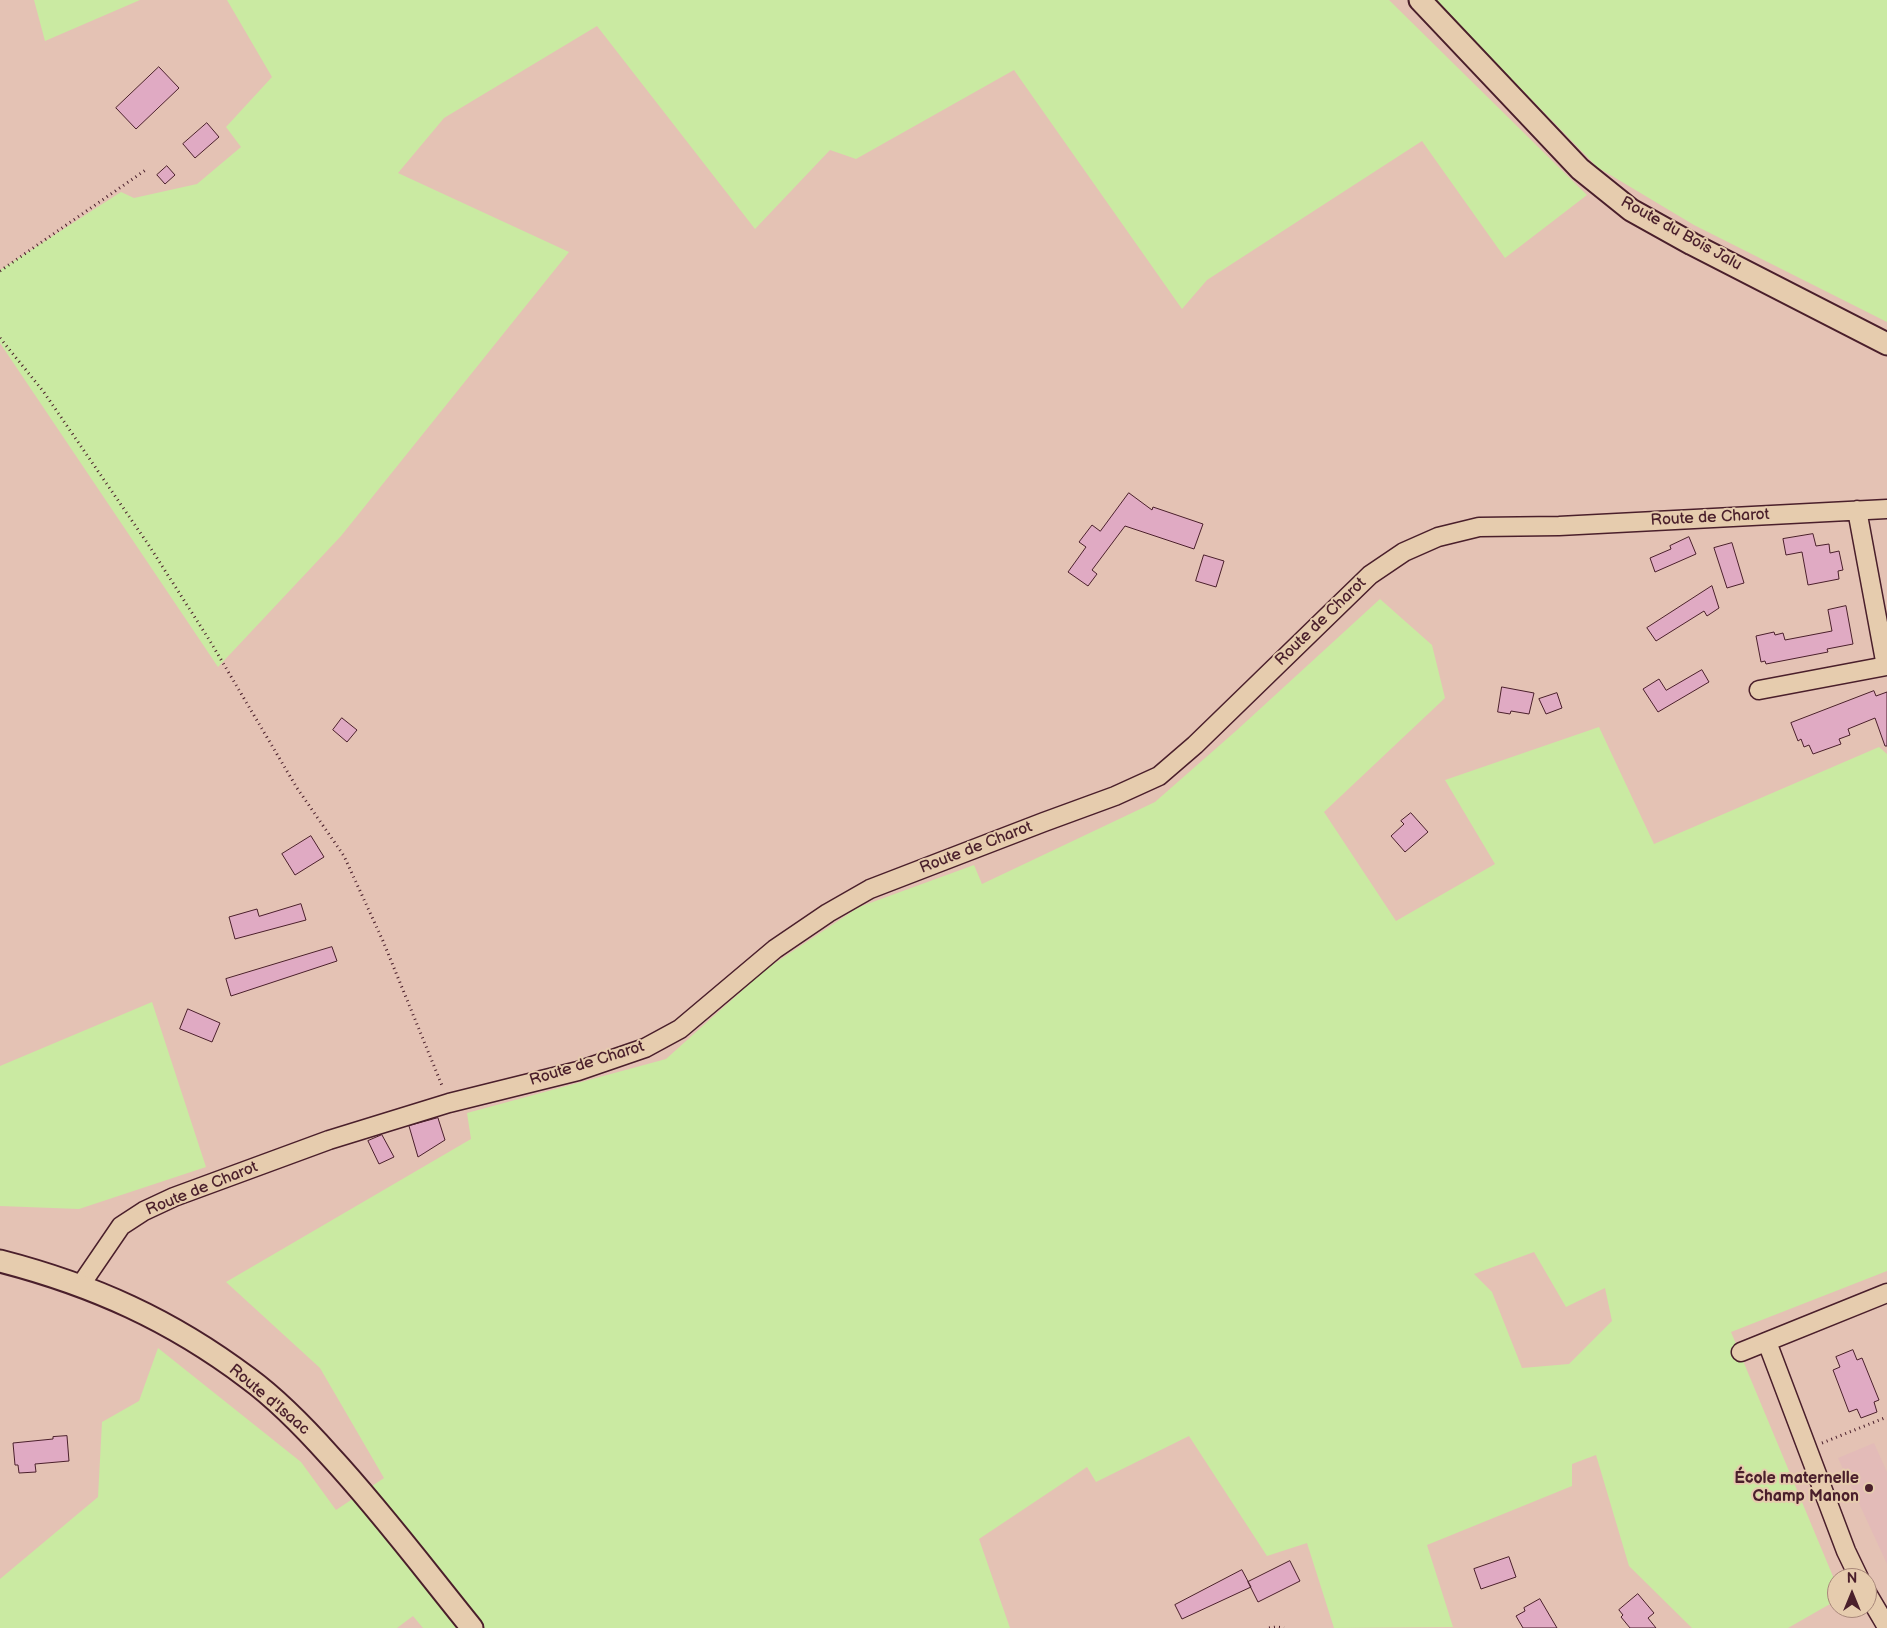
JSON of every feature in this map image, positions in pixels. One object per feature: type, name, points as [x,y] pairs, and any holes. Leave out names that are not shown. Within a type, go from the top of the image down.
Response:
[{"type":"street","name":"Route du Bois Jalu","points":[[1420,0],[1580,169],[1631,210],[1692,244],[1887,344]]},
{"type":"street","name":"Route de Charot","points":[[80,1286],[121,1226],[144,1211],[174,1197],[329,1140],[449,1103],[578,1071],[645,1048],[680,1029],[775,949],[828,913],[870,889],[1115,796],[1159,776],[1195,745],[1370,575],[1404,552],[1438,537],[1479,527],[1559,526],[1887,509]]},
{"type":"street","points":[[1759,690],[1886,666],[1858,510]]},
{"type":"street","name":"Route d'Isaac","points":[[0,1261],[35,1270],[124,1303],[180,1332],[248,1378],[312,1436],[358,1486],[472,1628]]},
{"type":"street","points":[[1741,1352],[1887,1293]]},
{"type":"street","points":[[1767,1342],[1846,1551],[1854,1568]]},
{"type":"street","points":[[1877,1610],[1887,1627]]},
{"type":"path","points":[[0,272],[147,169]]},
{"type":"path","points":[[0,338],[43,391],[148,544],[210,642],[297,788],[344,856],[384,941],[449,1103]]},
{"type":"path","points":[[1808,1449],[1887,1417]]},
{"type":"path","points":[[1269,1628],[1284,1628]]},
{"type":"shaded area","name":"École maternelle Champ Manon","points":[[1874,1443],[1887,1472],[1887,1564],[1838,1458]]},
{"type":"green space","points":[[34,0],[140,0],[45,41]]},
{"type":"green space","points":[[227,0],[1389,0],[1587,195],[1505,258],[1422,141],[1207,280],[1182,309],[1014,70],[856,159],[830,150],[755,229],[597,26],[444,118],[398,173],[569,252],[341,536],[218,667],[0,343],[0,270],[121,192],[134,198],[197,184],[241,147],[226,127],[272,77]]},
{"type":"green space","points":[[1435,0],[1887,0],[1887,322],[1694,225],[1597,167]]},
{"type":"green space","points":[[1380,599],[1432,645],[1445,698],[1324,812],[1396,921],[1495,864],[1445,780],[1599,727],[1654,844],[1879,747],[1887,754],[1887,1271],[1731,1332],[1829,1568],[1827,1568],[1827,1606],[1788,1628],[1692,1628],[1629,1566],[1596,1455],[1572,1464],[1572,1486],[1427,1545],[1453,1627],[1334,1628],[1307,1543],[1267,1556],[1189,1436],[1096,1482],[1087,1467],[979,1539],[1010,1628],[423,1628],[413,1616],[397,1628],[0,1628],[0,1579],[98,1497],[102,1422],[139,1401],[158,1348],[301,1462],[336,1510],[384,1478],[320,1368],[226,1282],[471,1139],[467,1113],[666,1059],[766,969],[859,907],[974,865],[982,884],[1155,802]],"holes":[[[1534,1252],[1566,1307],[1605,1288],[1612,1321],[1569,1364],[1522,1368],[1492,1292],[1474,1274]]]},
{"type":"green space","points":[[152,1002],[206,1167],[79,1209],[0,1206],[0,1066]]},
{"type":"building","points":[[159,67],[179,88],[136,129],[116,108]]},
{"type":"building","points":[[207,123],[219,137],[195,158],[183,144]]},
{"type":"building","points":[[167,166],[175,175],[165,184],[157,175]]},
{"type":"building","points":[[1129,493],[1152,510],[1153,507],[1203,524],[1194,549],[1125,526],[1092,570],[1097,574],[1088,586],[1068,572],[1086,547],[1079,542],[1092,525],[1100,531]]},
{"type":"building","points":[[1813,534],[1816,546],[1829,544],[1830,553],[1839,551],[1843,570],[1838,571],[1839,579],[1808,585],[1802,552],[1786,555],[1783,539]]},
{"type":"building","points":[[1689,537],[1696,554],[1655,572],[1650,558],[1671,549],[1670,546]]},
{"type":"building","points":[[1732,543],[1744,583],[1727,588],[1714,548]]},
{"type":"building","points":[[1204,555],[1224,561],[1216,587],[1196,581]]},
{"type":"building","points":[[1712,586],[1719,608],[1707,616],[1704,611],[1656,641],[1647,628]]},
{"type":"building","points":[[1846,606],[1853,644],[1827,649],[1828,652],[1766,664],[1765,661],[1761,662],[1756,636],[1774,632],[1775,635],[1783,633],[1785,640],[1832,631],[1828,610]]},
{"type":"building","points":[[1702,670],[1709,682],[1658,712],[1643,689],[1659,679],[1666,690]]},
{"type":"building","points":[[1502,687],[1534,693],[1529,714],[1511,711],[1510,714],[1498,712]]},
{"type":"building","points":[[1874,691],[1876,696],[1887,692],[1887,746],[1885,746],[1875,718],[1848,729],[1850,735],[1839,739],[1841,744],[1813,754],[1809,745],[1804,747],[1801,739],[1798,741],[1791,723]]},
{"type":"building","points":[[1557,693],[1562,708],[1546,714],[1539,699]]},
{"type":"building","points":[[342,718],[357,730],[347,742],[333,730]]},
{"type":"building","points":[[1411,813],[1428,832],[1405,852],[1391,836],[1404,824],[1401,821]]},
{"type":"building","points":[[311,836],[324,857],[295,875],[282,854]]},
{"type":"building","points":[[301,904],[306,920],[235,939],[229,917],[257,909],[259,916]]},
{"type":"building","points":[[332,947],[337,961],[231,996],[226,979]]},
{"type":"building","points":[[188,1009],[220,1023],[212,1042],[180,1029]]},
{"type":"building","points":[[438,1118],[445,1140],[418,1157],[409,1126]]},
{"type":"building","points":[[382,1135],[394,1157],[379,1164],[368,1141]]},
{"type":"building","points":[[1853,1350],[1857,1360],[1862,1358],[1879,1400],[1874,1402],[1877,1412],[1861,1418],[1857,1409],[1849,1412],[1833,1370],[1840,1367],[1836,1357]]},
{"type":"building","points":[[67,1436],[69,1461],[35,1464],[36,1472],[19,1473],[18,1465],[15,1465],[13,1443]]},
{"type":"building","points":[[1509,1557],[1516,1577],[1481,1589],[1474,1569]]},
{"type":"building","points":[[1290,1561],[1300,1581],[1258,1602],[1248,1582]]},
{"type":"building","points":[[1242,1570],[1251,1587],[1182,1619],[1175,1605]]},
{"type":"building","points":[[1638,1594],[1654,1613],[1648,1618],[1656,1628],[1630,1628],[1621,1617],[1623,1615],[1619,1610]]},
{"type":"building","points":[[1540,1599],[1557,1628],[1523,1628],[1516,1616],[1525,1611],[1524,1608]]},
{"type":"place","name":"École maternelle Champ Manon","points":[[1869,1488]]}]
